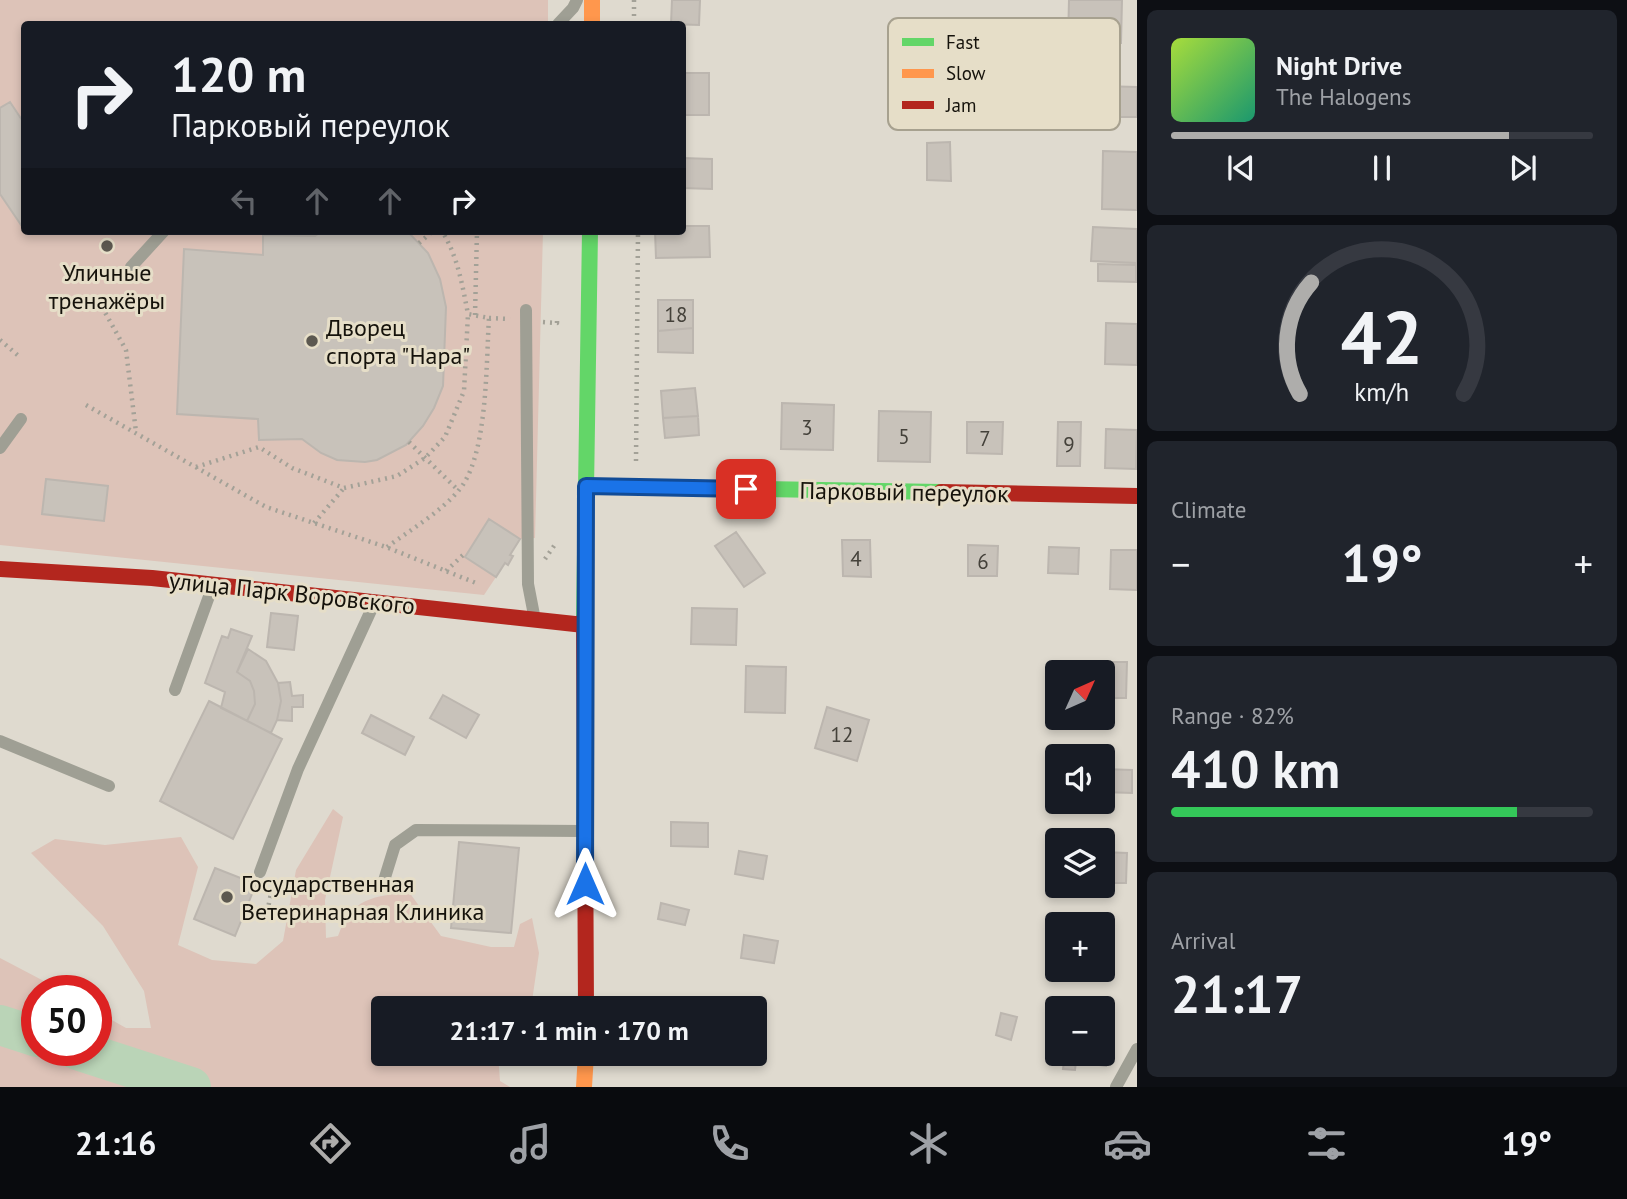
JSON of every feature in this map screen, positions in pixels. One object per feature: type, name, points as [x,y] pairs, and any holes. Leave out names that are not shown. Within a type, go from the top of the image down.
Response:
[{"type":"street","points":[[592,0],[592,21]]},
{"type":"street","points":[[586,996],[584,625],[590,235]]},
{"type":"street","name":"Парковый переулок","points":[[586,486],[1137,496]]},
{"type":"street","name":"улица Парк Воровского","points":[[0,569],[152,578],[584,625]]},
{"type":"street","points":[[584,1087],[585,1066]]},
{"type":"lane","points":[[560,21],[578,0]]},
{"type":"lane","points":[[131,267],[160,235]]},
{"type":"lane","points":[[526,310],[528,584],[535,619]]},
{"type":"lane","points":[[0,448],[21,419]]},
{"type":"lane","points":[[175,690],[214,585]]},
{"type":"lane","points":[[260,872],[298,769],[374,602]]},
{"type":"lane","points":[[0,741],[109,786]]},
{"type":"lane","points":[[382,887],[394,845],[416,830],[585,831]]},
{"type":"lane","points":[[1116,1087],[1137,1049]]},
{"type":"path","points":[[634,0],[634,21]]},
{"type":"path","points":[[419,243],[428,235]]},
{"type":"path","points":[[196,467],[259,447],[292,468],[344,488],[397,476],[425,458],[445,437],[464,391],[468,314],[453,249],[444,235]]},
{"type":"path","points":[[475,316],[477,235]]},
{"type":"path","points":[[635,487],[638,235]]},
{"type":"path","points":[[102,307],[126,350],[136,433]]},
{"type":"path","points":[[387,547],[459,491],[473,468],[479,446],[489,318],[468,314]]},
{"type":"path","points":[[0,340],[21,358]]},
{"type":"path","points":[[86,405],[266,507],[387,547],[478,584]]},
{"type":"path","points":[[409,442],[459,491]]},
{"type":"path","points":[[314,523],[344,488]]},
{"type":"path","points":[[446,571],[463,555]]},
{"type":"path","points":[[246,909],[266,918]]},
{"type":"shaded area","points":[[0,0],[548,0],[548,21],[21,21],[21,235],[543,235],[535,538],[520,539],[489,519],[465,557],[496,577],[484,595],[0,545]]},
{"type":"shaded area","points":[[333,809],[343,817],[325,900],[326,938],[338,936],[350,913],[365,901],[409,892],[441,936],[491,947],[514,947],[520,924],[532,918],[539,953],[533,996],[371,996],[371,1066],[499,1066],[500,1081],[510,1087],[0,1087],[0,958],[32,975],[21,975],[21,1066],[112,1066],[112,1020],[126,1028],[151,1028],[144,991],[103,926],[31,853],[55,839],[105,845],[181,837],[198,867],[178,945],[212,960],[256,964],[283,941],[296,870]]},
{"type":"building","points":[[672,0],[700,0],[699,25],[686,25],[686,21],[671,21]]},
{"type":"building","points":[[1069,0],[1122,0],[1121,43],[1120,18],[1069,18]]},
{"type":"building","points":[[686,73],[709,73],[709,115],[686,115]]},
{"type":"building","points":[[1120,87],[1137,87],[1137,117],[1120,117]]},
{"type":"building","points":[[10,102],[21,118],[21,225],[0,194],[0,108]]},
{"type":"building","points":[[950,142],[951,181],[927,180],[927,143]]},
{"type":"building","points":[[1103,151],[1137,152],[1137,210],[1102,209]]},
{"type":"building","points":[[686,158],[712,159],[712,189],[686,188]]},
{"type":"building","points":[[686,226],[709,226],[710,257],[656,258],[655,235],[686,235]]},
{"type":"building","points":[[1093,227],[1137,229],[1137,263],[1091,261]]},
{"type":"building","name":"Дворец спорта \"Нара\"","points":[[263,235],[411,235],[428,253],[440,279],[446,307],[443,386],[423,426],[406,445],[377,460],[337,460],[321,453],[302,439],[259,440],[258,419],[177,414],[184,249],[263,255]]},
{"type":"building","points":[[1098,264],[1136,265],[1136,282],[1098,281]]},
{"type":"building","points":[[658,300],[693,300],[693,328],[658,331]]},
{"type":"building","points":[[1106,323],[1137,324],[1137,365],[1105,364]]},
{"type":"building","points":[[693,328],[693,353],[658,352],[658,331]]},
{"type":"building","points":[[695,388],[698,416],[663,418],[661,391]]},
{"type":"building","points":[[782,403],[834,405],[833,450],[781,449]]},
{"type":"building","points":[[879,411],[931,412],[930,462],[878,461]]},
{"type":"building","points":[[698,416],[699,435],[665,438],[663,418]]},
{"type":"building","points":[[967,422],[1003,422],[1002,454],[967,453]]},
{"type":"building","points":[[1058,422],[1081,422],[1080,466],[1057,466]]},
{"type":"building","points":[[1106,429],[1137,430],[1136,469],[1105,468]]},
{"type":"building","points":[[46,479],[108,486],[104,521],[42,514]]},
{"type":"building","points":[[489,519],[520,539],[510,555],[513,556],[508,565],[505,563],[496,577],[465,557]]},
{"type":"building","points":[[736,532],[765,573],[744,587],[715,546]]},
{"type":"building","points":[[842,540],[870,540],[871,577],[843,576]]},
{"type":"building","points":[[968,545],[998,546],[997,576],[968,576]]},
{"type":"building","points":[[1049,547],[1079,548],[1078,574],[1048,573]]},
{"type":"building","points":[[1111,550],[1137,550],[1137,590],[1110,589]]},
{"type":"building","points":[[692,608],[737,609],[736,645],[691,644]]},
{"type":"building","points":[[271,613],[298,616],[294,650],[267,647]]},
{"type":"building","points":[[231,629],[252,636],[237,672],[250,681],[254,691],[255,704],[247,721],[221,708],[225,692],[205,683],[222,636],[228,638]]},
{"type":"building","points":[[248,649],[266,661],[278,683],[281,701],[271,733],[247,721],[255,704],[254,691],[250,681],[237,672]]},
{"type":"building","points":[[1115,662],[1127,662],[1126,698],[1115,698]]},
{"type":"building","points":[[746,666],[786,667],[785,713],[745,712]]},
{"type":"building","points":[[290,682],[292,696],[303,695],[303,707],[292,707],[292,721],[277,720],[281,701],[278,683]]},
{"type":"building","points":[[443,695],[479,715],[466,738],[430,718]]},
{"type":"building","points":[[209,701],[282,739],[233,839],[160,801]]},
{"type":"building","points":[[827,707],[869,720],[857,761],[815,748]]},
{"type":"building","points":[[371,715],[414,737],[405,755],[362,733]]},
{"type":"building","points":[[1115,769],[1132,770],[1132,793],[1115,792]]},
{"type":"building","points":[[671,822],[708,823],[708,847],[671,846]]},
{"type":"building","points":[[459,842],[519,848],[511,933],[451,928]]},
{"type":"building","points":[[739,851],[767,856],[763,879],[735,874]]},
{"type":"building","points":[[1115,853],[1127,853],[1126,883],[1115,883]]},
{"type":"building","name":"Государственная Ветеринарная Клиника","points":[[215,868],[256,884],[235,936],[194,919]]},
{"type":"building","points":[[661,903],[689,910],[685,925],[658,919]]},
{"type":"building","points":[[744,935],[778,941],[774,963],[741,958]]},
{"type":"building","points":[[1001,1013],[1017,1017],[1011,1040],[996,1035]]},
{"type":"building","points":[[1063,1066],[1076,1066],[1075,1070],[1063,1069]]},
{"type":"waterway","points":[[0,1025],[21,1032]]},
{"type":"waterway","points":[[112,1061],[191,1087]]},
{"type":"traffic: fast","points":[[584,619],[590,235]]},
{"type":"traffic: fast","points":[[586,486],[941,492]]},
{"type":"traffic: slow","points":[[592,0],[592,21]]},
{"type":"traffic: slow","points":[[584,1087],[585,1066]]},
{"type":"traffic: jam","points":[[941,492],[1137,496]]},
{"type":"traffic: jam","points":[[0,569],[152,578],[584,625]]},
{"type":"traffic: jam","points":[[584,619],[586,996]]},
{"type":"place","name":"Уличные тренажёры","points":[[107,246]]},
{"type":"place","name":"Дворец спорта \"Нара\"","points":[[312,341]]},
{"type":"place","name":"Государственная Ветеринарная Клиника","points":[[227,897]]},
{"type":"route","points":[[585,884],[586,486],[746,489]]}]
